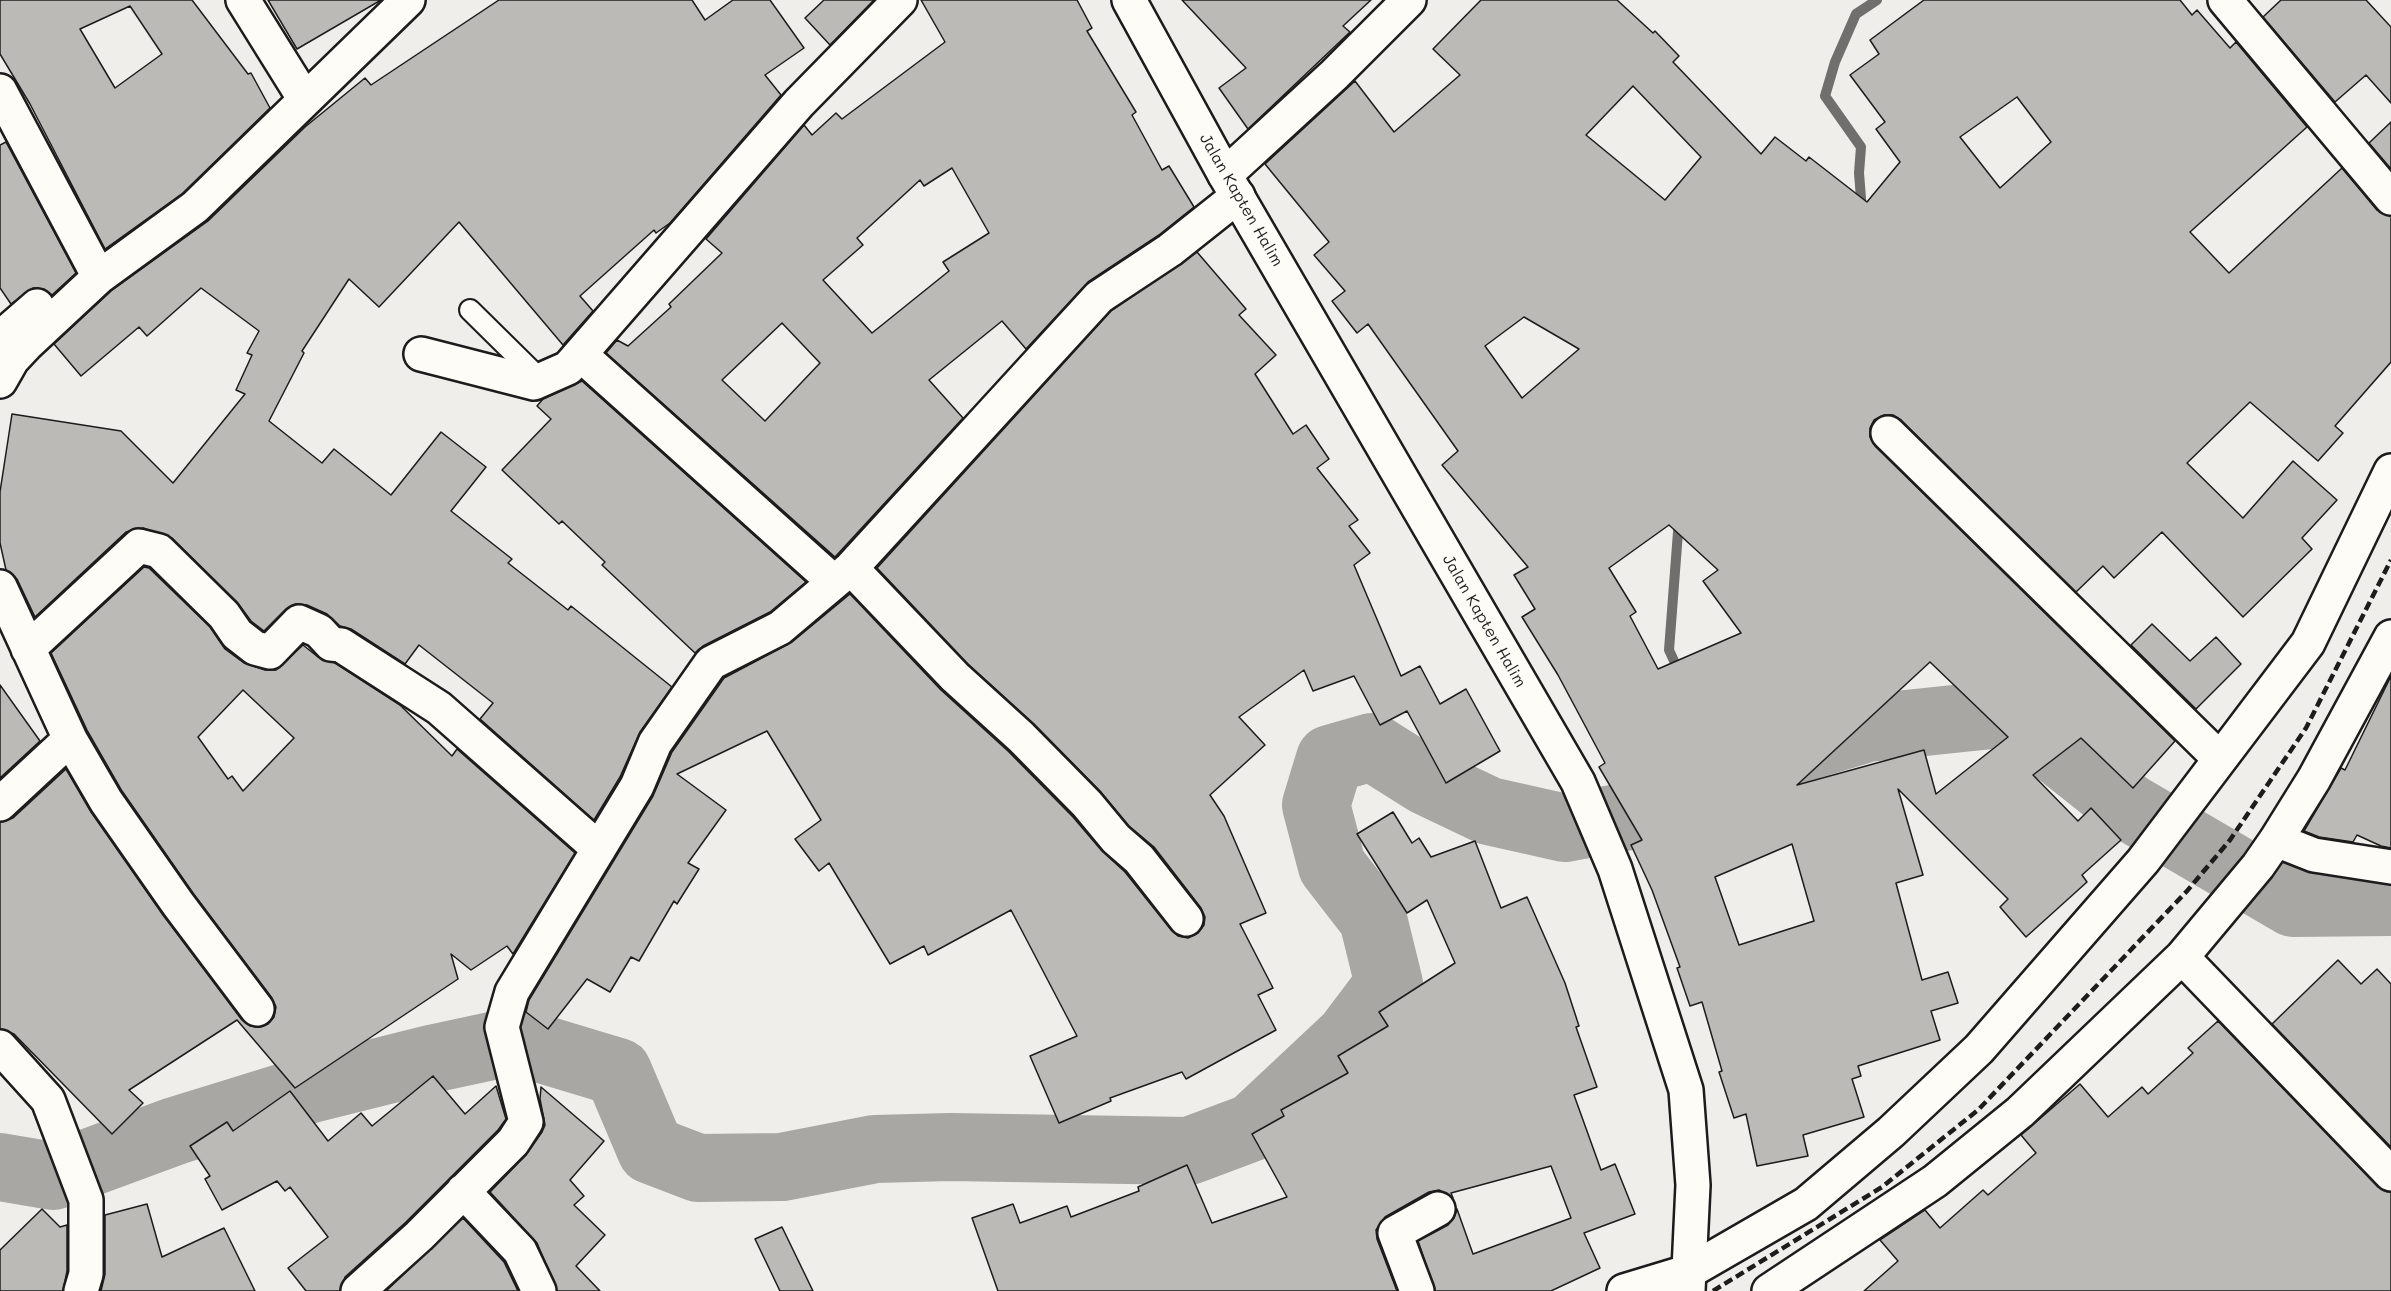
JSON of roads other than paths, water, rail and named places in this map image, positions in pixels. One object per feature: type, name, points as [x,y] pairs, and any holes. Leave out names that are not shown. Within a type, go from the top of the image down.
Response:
[{"type":"street","points":[[243,0],[304,98]]},
{"type":"street","points":[[0,338],[95,268],[195,207],[304,98],[408,0]]},
{"type":"street","points":[[421,354],[534,382],[542,381],[568,368],[799,104],[900,0]]},
{"type":"street","name":"Jalan Kapten Halim","points":[[1129,0],[1232,185],[1578,782],[1615,869],[1686,1090],[1694,1185],[1689,1281]]},
{"type":"street","points":[[358,1291],[419,1236],[513,1142],[526,1122],[518,1081],[502,1027],[512,992],[637,786],[655,743],[711,663],[780,628],[842,575],[1099,297],[1170,250],[1334,75],[1409,0]]},
{"type":"street","points":[[2225,0],[2391,198]]},
{"type":"street","points":[[0,91],[95,268]]},
{"type":"street","points":[[0,381],[12,360],[95,268]]},
{"type":"street","points":[[581,355],[842,575],[1021,737],[1087,804],[1116,839],[1139,859],[1186,919]]},
{"type":"street","points":[[1888,433],[2220,759]]},
{"type":"street","points":[[1624,1291],[1689,1281],[1806,1204],[1891,1132],[1979,1049],[2143,861],[2308,643],[2391,471]]},
{"type":"street","points":[[28,649],[139,546],[159,551],[224,615],[237,634],[255,648],[270,652],[299,622],[319,631],[331,644],[341,645],[439,708],[599,849]]},
{"type":"street","points":[[0,587],[70,739],[106,801],[257,1009]]},
{"type":"street","points":[[1774,1290],[1935,1181],[2020,1112],[2182,957],[2267,853],[2314,779],[2391,637]]},
{"type":"street","points":[[0,804],[70,739]]},
{"type":"street","points":[[2267,853],[2314,855],[2391,867]]},
{"type":"street","points":[[2182,957],[2391,1174]]},
{"type":"street","points":[[0,1047],[48,1100],[67,1155],[87,1200],[86,1274],[81,1291]]},
{"type":"street","points":[[463,1191],[520,1251],[540,1291]]},
{"type":"street","points":[[1417,1291],[1395,1233],[1438,1209]]},
{"type":"lane","points":[[470,310],[542,381]]},
{"type":"waterway","points":[[1862,211],[1859,173],[1861,147],[1825,96],[1835,62],[1856,14],[1877,0]]},
{"type":"waterway","points":[[1679,519],[1669,650],[1680,674]]},
{"type":"waterway","points":[[0,1167],[53,1176],[175,1131],[311,1089],[515,1041],[618,1072],[651,1150],[698,1168],[782,1167],[875,1149],[950,1147],[1189,1151],[1253,1127],[1349,1037],[1389,984],[1373,919],[1332,866],[1316,805],[1330,759],[1372,747],[1426,781],[1489,811],[1565,828],[1672,808],[1725,771],[1868,728],[2001,714],[2059,752],[2127,806],[2293,903],[2391,902]]},
{"type":"railway","points":[[1713,1291],[1882,1187],[1978,1110],[2187,891],[2230,840],[2306,728],[2391,560]]}]
